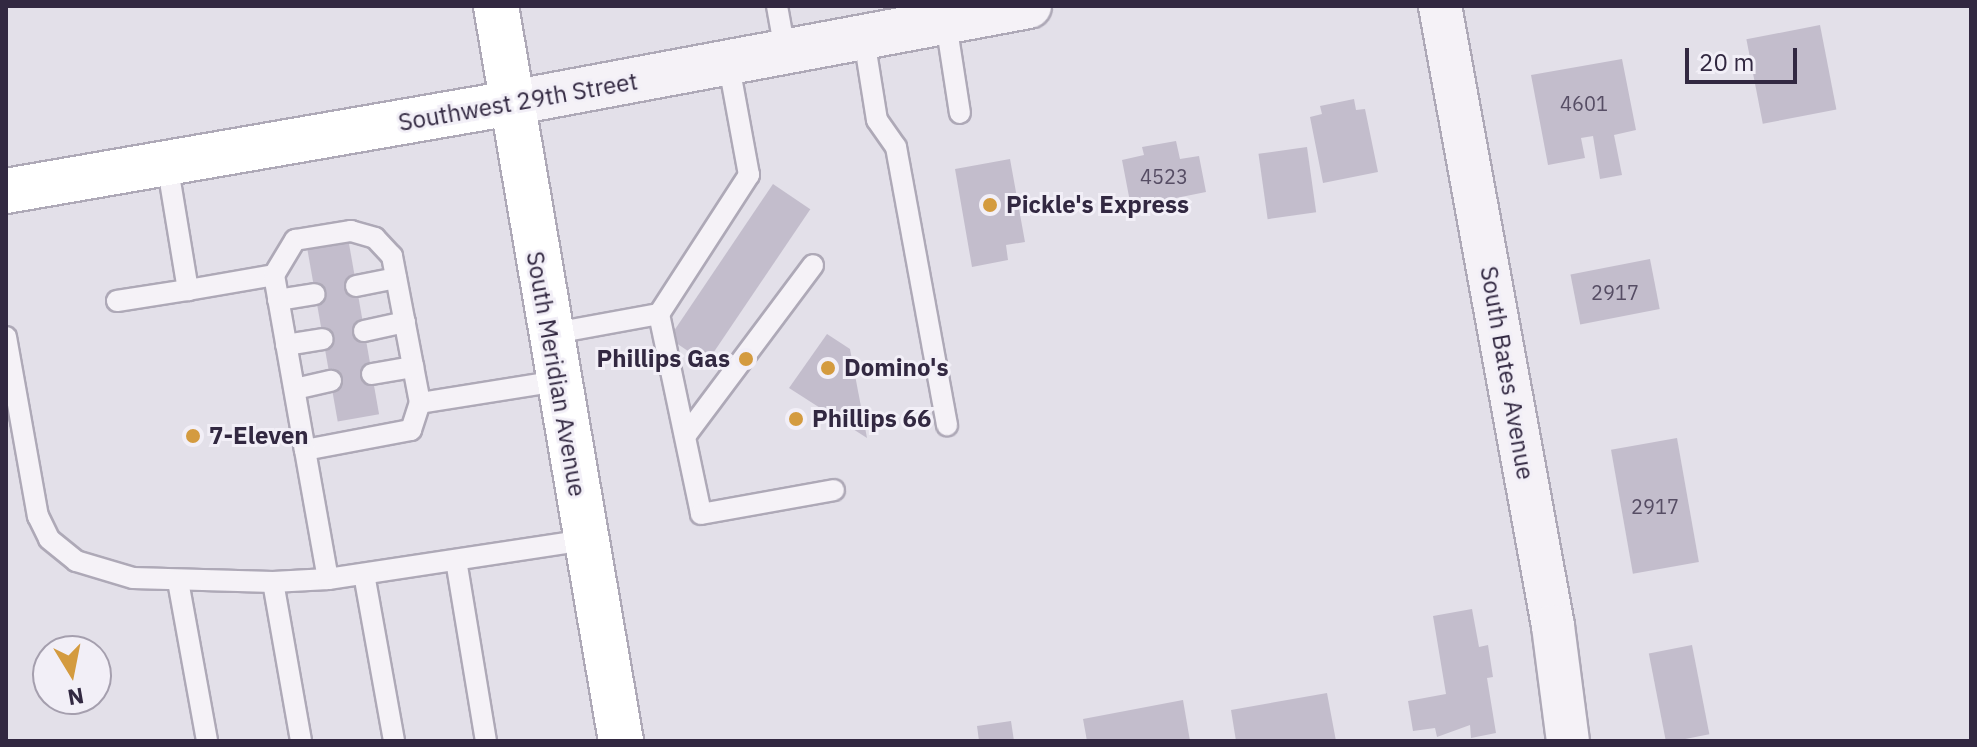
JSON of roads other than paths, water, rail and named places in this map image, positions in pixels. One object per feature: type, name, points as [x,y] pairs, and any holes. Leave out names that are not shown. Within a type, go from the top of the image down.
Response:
[{"type":"main road","name":"South Meridian Avenue","points":[[496,6],[549,334],[621,741]]},
{"type":"main road","name":"Southwest 29th Street","points":[[6,191],[511,103]]},
{"type":"street","name":"Southwest 29th Street","points":[[511,103],[786,56],[1029,6]]},
{"type":"street","name":"South Bates Avenue","points":[[1440,6],[1553,626],[1568,741]]},
{"type":"lane","points":[[777,6],[786,56]]},
{"type":"lane","points":[[946,23],[960,113]]},
{"type":"lane","points":[[864,39],[877,120],[896,147],[947,425]]},
{"type":"lane","points":[[729,66],[749,175],[659,314],[701,514],[834,490]]},
{"type":"lane","points":[[167,163],[188,290]]},
{"type":"lane","points":[[305,450],[411,430],[420,403],[392,256],[375,238],[351,231],[295,240],[274,275],[295,389],[305,450],[328,579]]},
{"type":"lane","points":[[686,435],[813,265]]},
{"type":"lane","points":[[117,301],[274,275]]},
{"type":"lane","points":[[356,286],[396,278]]},
{"type":"lane","points":[[278,300],[315,294]]},
{"type":"lane","points":[[549,334],[659,314]]},
{"type":"lane","points":[[364,331],[405,322]]},
{"type":"lane","points":[[6,337],[38,516],[49,539],[76,561],[133,578],[273,582],[328,579],[585,540]]},
{"type":"lane","points":[[286,345],[323,339]]},
{"type":"lane","points":[[372,374],[413,367]]},
{"type":"lane","points":[[295,389],[331,381]]},
{"type":"lane","points":[[420,403],[557,381]]},
{"type":"lane","points":[[456,560],[486,741]]},
{"type":"lane","points":[[364,574],[394,741]]},
{"type":"lane","points":[[178,581],[207,741]]},
{"type":"lane","points":[[273,582],[301,741]]},
{"type":"place","name":"Pickle's Express","points":[[990,205]]},
{"type":"place","name":"Phillips Gas","points":[[746,359]]},
{"type":"place","name":"Domino's","points":[[828,368]]},
{"type":"place","name":"Phillips 66","points":[[796,419]]},
{"type":"place","name":"7-Eleven","points":[[193,436]]}]
